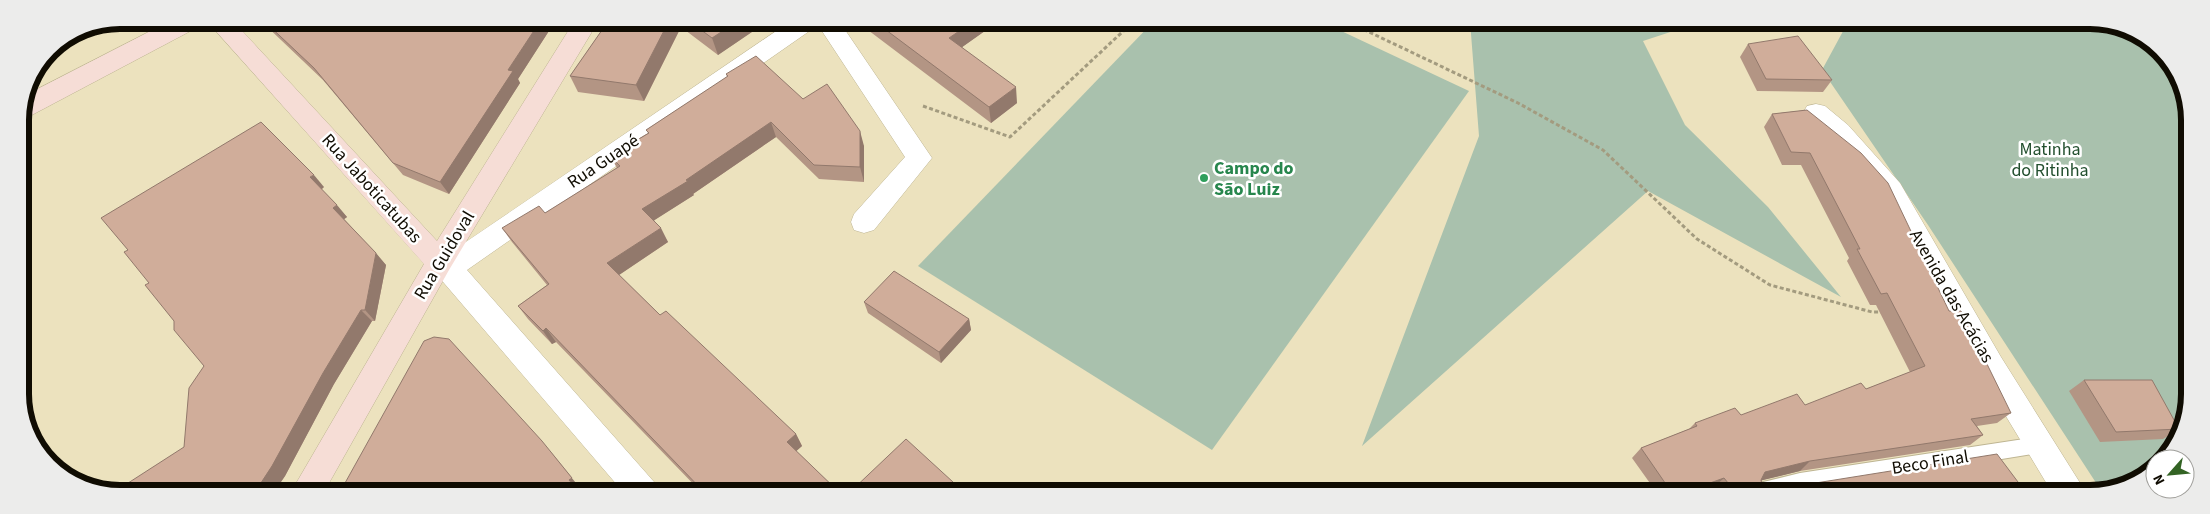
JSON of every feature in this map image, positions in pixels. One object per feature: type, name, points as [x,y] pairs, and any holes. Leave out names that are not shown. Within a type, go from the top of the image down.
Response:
[{"type":"street","points":[[30,105],[175,29]]},
{"type":"street","name":"Rua Jaboticatubas","points":[[226,29],[443,265],[637,485]]},
{"type":"street","name":"Rua Guidoval","points":[[311,485],[582,29]]},
{"type":"street","name":"Rua Guapé","points":[[443,265],[796,29]]},
{"type":"street","points":[[832,29],[920,158],[864,222]]},
{"type":"street","name":"Avenida das Acácias","points":[[1816,113],[1839,132],[1891,190],[1991,366],[2065,485]]},
{"type":"lane","name":"Beco Final","points":[[1786,485],[2038,444]]},
{"type":"path","points":[[873,89],[1010,137],[1125,29]]},
{"type":"path","points":[[1363,29],[1518,103],[1603,150],[1697,240],[1770,285],[1872,312],[1892,313]]},
{"type":"green space","name":"Campo do São Luiz","points":[[1146,29],[1337,29],[1469,91],[1212,450],[918,266]]},
{"type":"green space","points":[[1471,29],[1680,29],[1643,41],[1685,125],[1768,207],[1841,297],[1648,191],[1362,446],[1479,136]]},
{"type":"green space","name":"Matinha do Ritinha","points":[[1844,29],[2102,30],[2130,38],[2155,55],[2172,80],[2181,114],[2181,400],[2176,423],[2169,440],[2163,449],[2145,449],[2145,467],[2125,478],[2097,485],[1928,225],[1822,70]]},
{"type":"building","points":[[273,29],[535,29],[508,70],[513,71],[440,182],[393,163],[314,68]]},
{"type":"building","points":[[603,29],[665,29],[636,85],[570,76]]},
{"type":"building","points":[[700,29],[726,29],[712,38]]},
{"type":"building","points":[[885,29],[962,29],[949,38],[1016,87],[989,107]]},
{"type":"building","points":[[1798,36],[1832,80],[1766,79],[1748,44]]},
{"type":"building","points":[[756,56],[803,99],[827,84],[860,131],[860,167],[814,165],[771,122],[686,180],[688,181],[642,209],[661,228],[607,263],[660,315],[666,311],[796,434],[787,442],[832,485],[697,485],[546,328],[543,331],[518,306],[549,284],[502,228],[539,206],[545,213],[620,166],[610,156],[649,133],[646,130],[728,76],[726,74]]},
{"type":"building","points":[[1807,110],[1861,153],[1888,183],[1949,311],[1961,311],[2011,413],[1971,419],[1983,435],[1810,461],[1765,472],[1761,480],[1762,485],[1730,485],[1724,478],[1704,485],[1666,485],[1641,448],[1697,426],[1695,423],[1735,408],[1741,415],[1797,394],[1805,405],[1861,383],[1866,389],[1925,366],[1887,293],[1881,294],[1810,153],[1791,152],[1772,114]]},
{"type":"building","points":[[261,122],[314,175],[310,177],[337,205],[333,208],[376,253],[365,310],[361,310],[323,373],[260,485],[125,485],[184,447],[189,388],[204,366],[174,330],[174,321],[145,285],[149,283],[124,252],[128,250],[101,218]]},
{"type":"building","points":[[894,271],[969,319],[939,352],[864,302]]},
{"type":"building","points":[[434,337],[449,339],[542,441],[572,478],[569,480],[573,485],[344,485],[424,341]]},
{"type":"building","points":[[2084,380],[2152,380],[2176,423],[2174,429],[2116,432]]},
{"type":"building","points":[[906,439],[956,485],[857,485]]},
{"type":"building","points":[[1997,454],[2020,485],[1803,485]]},
{"type":"place","name":"Campo do São Luiz","points":[[1204,178]]}]
